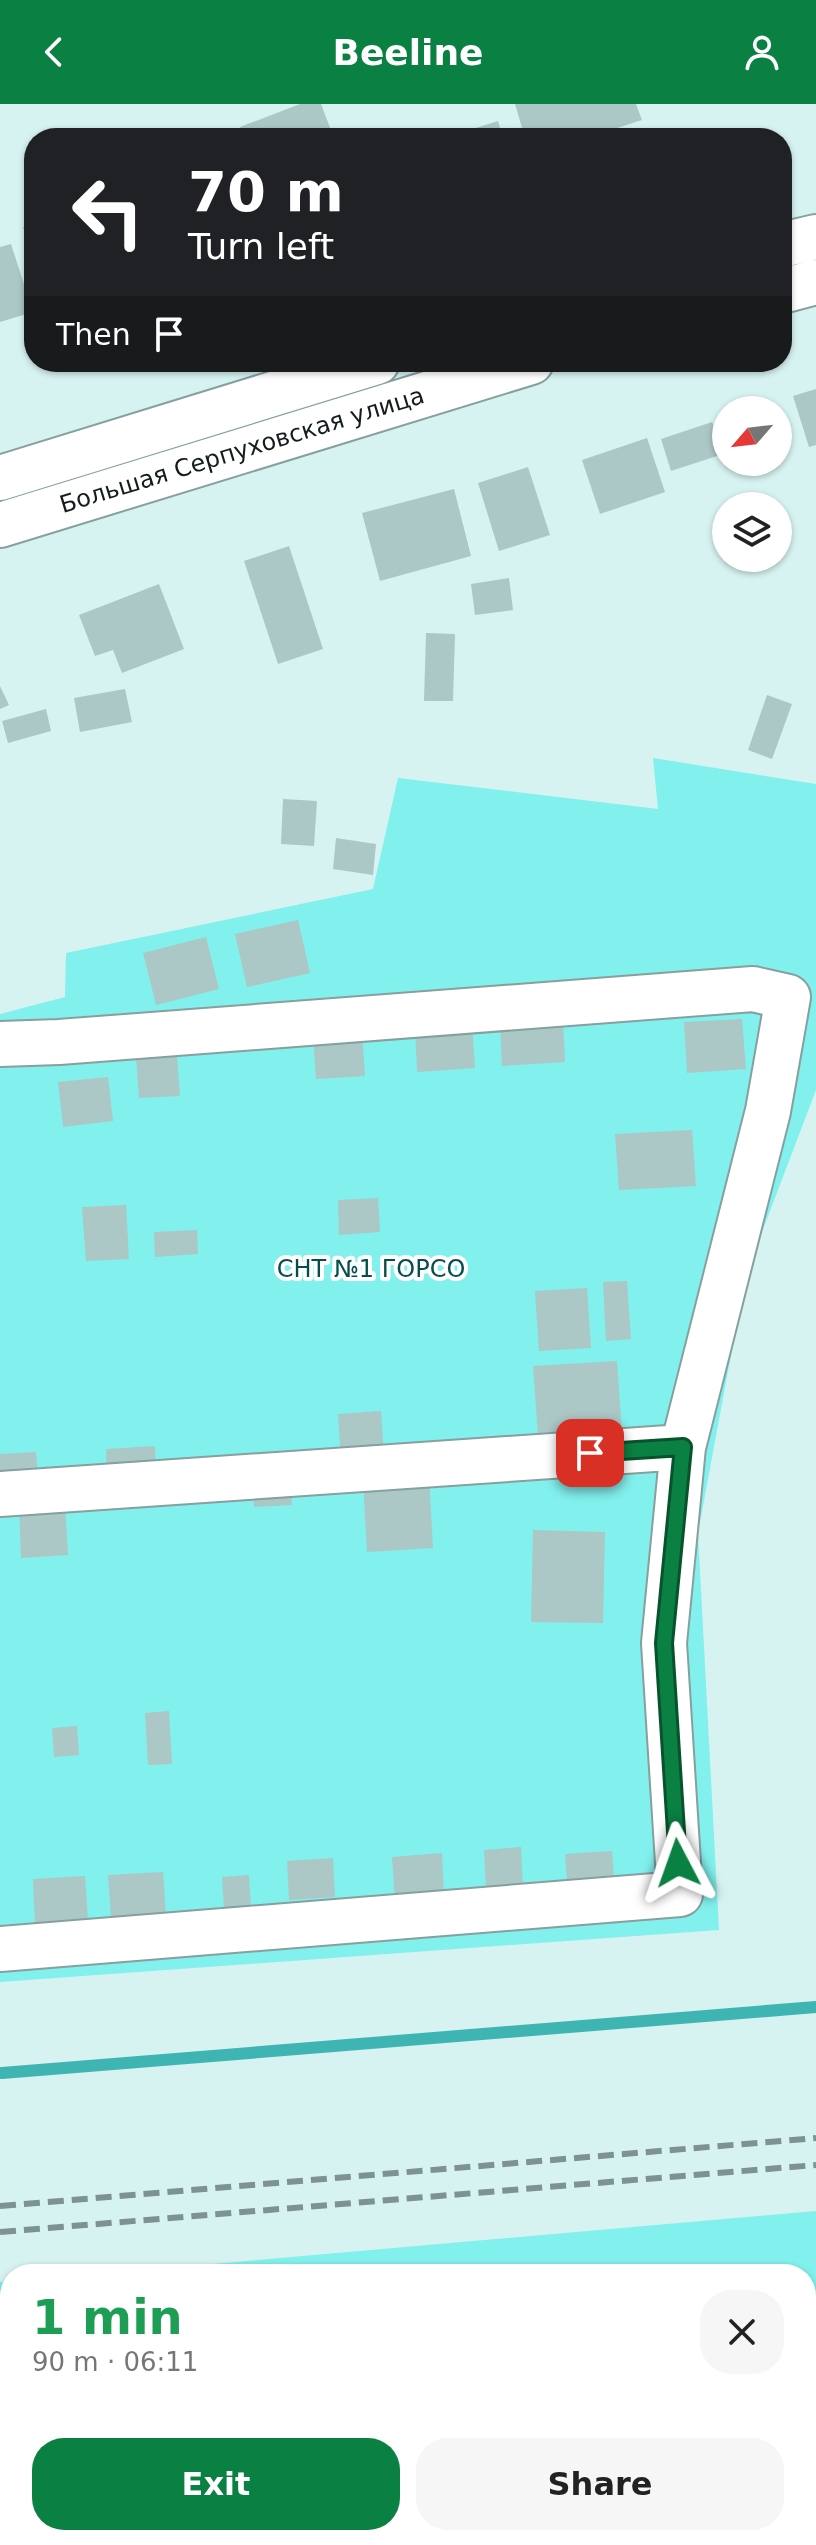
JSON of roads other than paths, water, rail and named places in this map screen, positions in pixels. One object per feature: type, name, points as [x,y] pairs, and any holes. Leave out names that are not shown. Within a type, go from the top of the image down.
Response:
[{"type":"main road","points":[[792,243],[816,237]]},
{"type":"main road","points":[[792,288],[816,282]]},
{"type":"main road","name":"Большая Серпуховская улица","points":[[0,478],[344,372]]},
{"type":"main road","name":"Большая Серпуховская улица","points":[[0,525],[498,372]]},
{"type":"main road","points":[[0,1044],[753,989],[788,997],[768,1111],[683,1447],[664,1643],[680,1894],[0,1949]]},
{"type":"main road","points":[[0,1494],[683,1447]]},
{"type":"waterway","points":[[2,2073],[816,2007]]},
{"type":"railway","points":[[0,2206],[816,2138]]},
{"type":"railway","points":[[0,2232],[816,2165]]},
{"type":"park label","name":"СНТ №1 ГОРСО","points":[[371,1269]]}]
